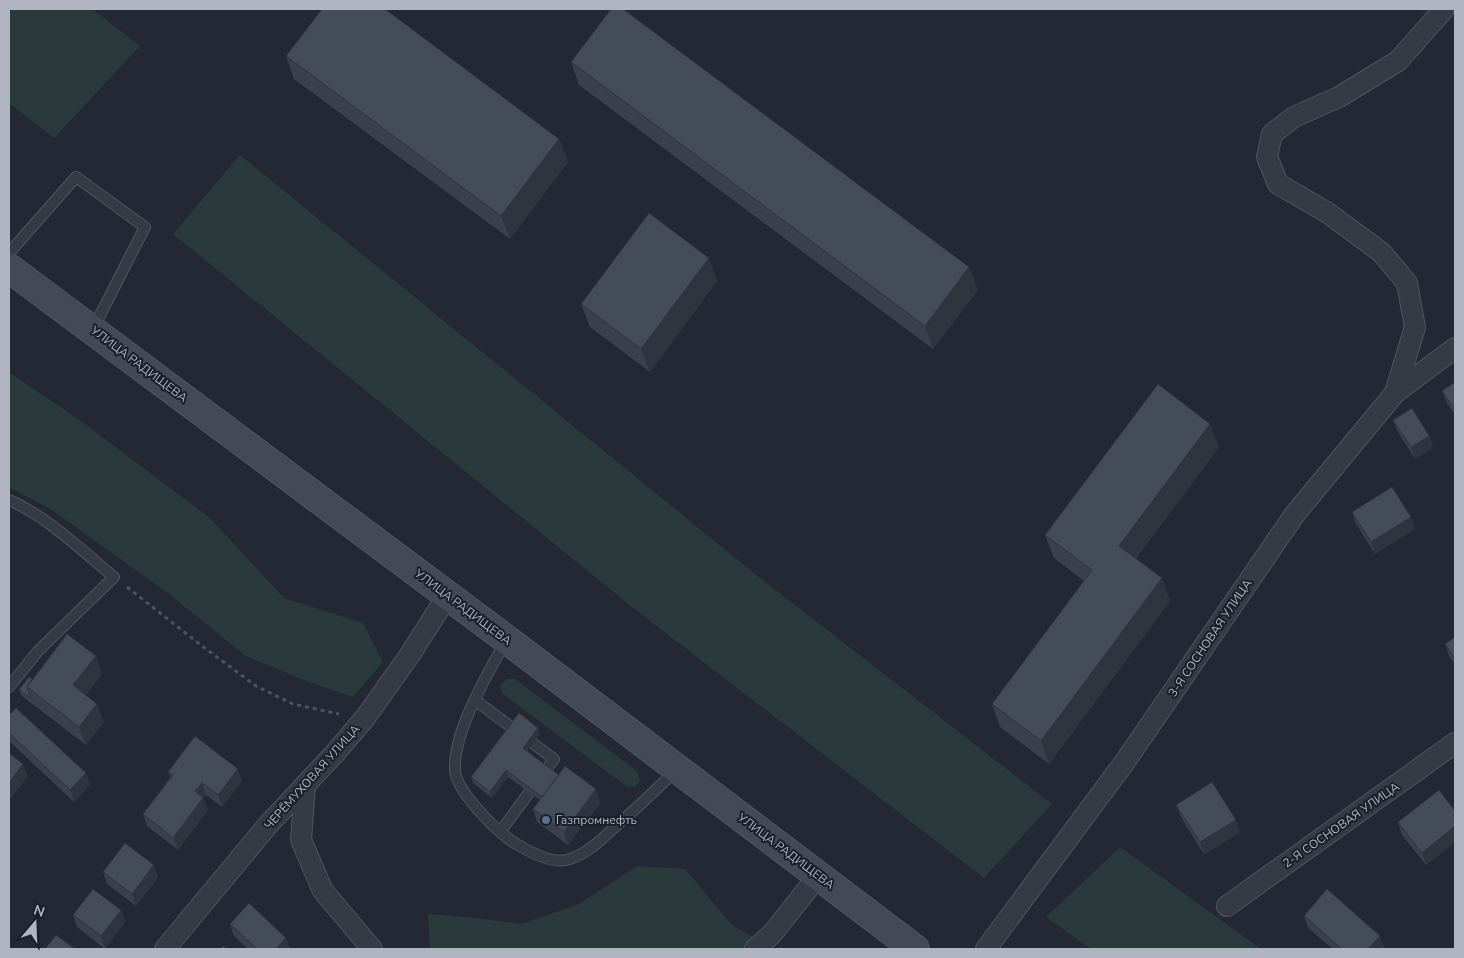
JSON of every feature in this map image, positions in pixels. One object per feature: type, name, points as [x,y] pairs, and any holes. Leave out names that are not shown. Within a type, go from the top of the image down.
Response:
[{"type":"main road","name":"УЛИЦА РАДИЩЕВА","points":[[9,268],[448,595],[915,949]]},
{"type":"street","points":[[1395,393],[1416,327],[1406,284],[1381,252],[1328,213],[1278,184],[1267,157],[1272,134],[1294,117],[1339,97],[1398,61],[1444,9]]},
{"type":"street","name":"3-Я СОСНОВАЯ УЛИЦА","points":[[986,949],[1124,763],[1295,514],[1395,393],[1455,348]]},
{"type":"street","name":"ЧЕРЁМУХОВАЯ УЛИЦА","points":[[165,949],[267,826],[365,718],[409,656],[448,595]]},
{"type":"street","name":"2-Я СОСНОВАЯ УЛИЦА","points":[[1227,906],[1455,743]]},
{"type":"street","points":[[305,785],[301,840],[323,891],[372,949]]},
{"type":"street","points":[[754,949],[772,934],[818,876]]},
{"type":"lane","points":[[9,253],[76,177],[145,227],[93,330]]},
{"type":"lane","points":[[9,500],[27,508],[114,577],[38,651],[9,687]]},
{"type":"lane","points":[[506,639],[475,700],[457,744],[454,772],[465,796],[500,832],[522,848],[551,860],[569,860],[594,846],[650,797],[677,769]]},
{"type":"lane","points":[[475,700],[554,759],[500,832]]},
{"type":"path","points":[[114,577],[256,686],[293,704],[325,712],[365,718]]},
{"type":"shaded area","points":[[9,9],[92,9],[140,46],[54,138],[9,103]]},
{"type":"shaded area","points":[[240,155],[760,578],[1052,804],[984,878],[632,607],[173,234]]},
{"type":"shaded area","points":[[9,372],[85,424],[210,518],[284,598],[363,623],[383,662],[353,697],[306,681],[246,656],[169,594],[52,510],[9,487]]},
{"type":"shaded area","points":[[506,679],[515,679],[637,771],[640,780],[635,787],[626,786],[503,694],[500,686]]},
{"type":"shaded area","points":[[1120,847],[1261,949],[1091,949],[1046,917]]},
{"type":"shaded area","points":[[637,866],[685,869],[732,925],[774,949],[430,949],[428,914],[521,924],[579,904]]},
{"type":"building","points":[[322,9],[385,9],[559,139],[501,216],[286,56]]},
{"type":"building","points":[[611,9],[623,9],[969,267],[925,326],[571,62]]},
{"type":"building","points":[[649,213],[709,258],[641,349],[581,304]]},
{"type":"building","points":[[1455,382],[1455,410],[1442,391]]},
{"type":"building","points":[[1158,384],[1210,424],[1119,546],[1162,578],[1041,741],[992,704],[1092,570],[1045,535]]},
{"type":"building","points":[[1412,408],[1429,436],[1411,447],[1393,420]]},
{"type":"building","points":[[1392,487],[1411,517],[1371,542],[1352,512]]},
{"type":"building","points":[[67,634],[96,656],[73,685],[97,704],[79,727],[27,687]]},
{"type":"building","points":[[1455,637],[1455,659],[1445,644]]},
{"type":"building","points":[[29,677],[32,679],[27,687],[31,698],[19,690]]},
{"type":"building","points":[[16,708],[86,773],[70,790],[9,733],[9,715]]},
{"type":"building","points":[[519,713],[538,728],[523,748],[559,775],[542,797],[506,770],[490,792],[471,777]]},
{"type":"building","points":[[195,736],[238,769],[218,795],[202,783],[195,791],[203,798],[173,838],[143,814],[173,775],[168,772]]},
{"type":"building","points":[[9,753],[23,764],[9,783]]},
{"type":"building","points":[[565,766],[596,789],[564,832],[533,809]]},
{"type":"building","points":[[1212,782],[1236,820],[1200,842],[1176,805]]},
{"type":"building","points":[[1439,790],[1455,811],[1455,826],[1422,853],[1398,822]]},
{"type":"building","points":[[125,843],[154,865],[132,894],[103,872]]},
{"type":"building","points":[[93,889],[121,910],[101,936],[73,915]]},
{"type":"building","points":[[1327,889],[1380,936],[1368,949],[1342,949],[1304,916]]},
{"type":"building","points":[[249,903],[286,938],[276,949],[257,949],[230,924]]},
{"type":"building","points":[[56,935],[75,949],[45,949]]},
{"type":"place","name":"Газпромнефть","points":[[546,820]]}]
